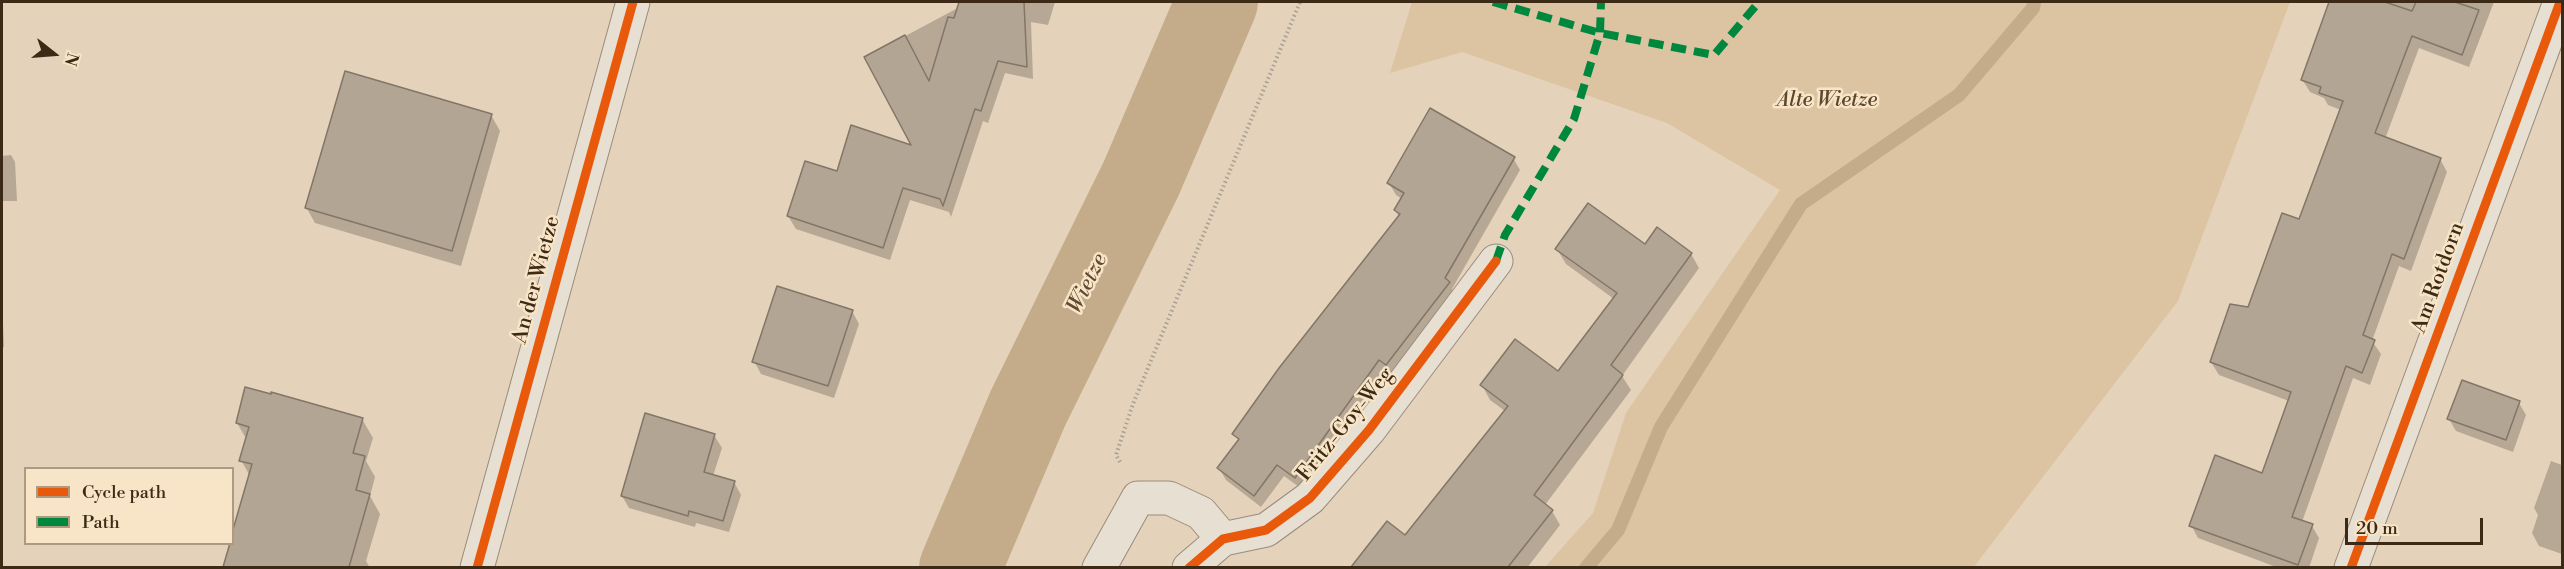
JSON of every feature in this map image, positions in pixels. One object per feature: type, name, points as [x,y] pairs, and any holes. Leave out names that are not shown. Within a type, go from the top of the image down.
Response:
[{"type":"street","name":"An der Wietze","points":[[477,567],[633,2]]},
{"type":"street","name":"Am Rotdorn","points":[[2351,567],[2560,2]]},
{"type":"street","name":"Fritz-Goy-Weg","points":[[1189,567],[1223,539],[1266,530],[1310,498],[1369,430],[1496,261]]},
{"type":"street","points":[[1099,567],[1138,498],[1169,498],[1201,513],[1223,539]]},
{"type":"path","points":[[1138,498],[1116,455],[1133,404],[1300,2]]},
{"type":"green space","points":[[1412,2],[2290,2],[2178,301],[1973,568],[1545,567],[1593,513],[1626,413],[1780,190],[1667,123],[1462,52],[1390,73]]},
{"type":"building","points":[[959,2],[1024,2],[1027,67],[998,61],[981,111],[975,109],[943,206],[940,199],[903,188],[883,248],[787,216],[805,161],[837,171],[851,125],[911,145],[864,57],[905,35],[929,81],[948,17],[954,18]]},
{"type":"building","points":[[2329,2],[2385,2],[2412,11],[2416,2],[2455,2],[2479,10],[2462,55],[2412,36],[2375,133],[2441,158],[2404,259],[2392,254],[2363,335],[2375,340],[2362,373],[2346,366],[2292,517],[2313,524],[2298,565],[2189,526],[2215,455],[2262,473],[2291,392],[2210,362],[2230,304],[2248,307],[2282,213],[2299,219],[2343,101],[2319,93],[2321,87],[2301,80]]},
{"type":"building","points":[[345,71],[492,114],[452,251],[305,208]]},
{"type":"building","points":[[1430,108],[1515,157],[1445,278],[1450,282],[1386,365],[1379,360],[1295,478],[1277,465],[1254,496],[1217,468],[1239,439],[1232,434],[1279,368],[1400,214],[1394,210],[1404,193],[1387,183]]},
{"type":"building","points":[[1588,203],[1645,244],[1657,227],[1692,253],[1611,365],[1623,375],[1534,495],[1553,510],[1508,567],[1351,567],[1387,521],[1405,535],[1508,406],[1480,385],[1515,339],[1558,371],[1617,293],[1555,249]]},
{"type":"building","points":[[777,286],[853,310],[828,386],[752,362]]},
{"type":"building","points":[[2462,380],[2520,401],[2506,440],[2447,419]]},
{"type":"building","points":[[245,387],[363,418],[353,453],[365,456],[356,490],[370,494],[349,567],[223,567],[229,545],[234,545],[234,526],[252,464],[239,461],[249,427],[236,423]]},
{"type":"building","points":[[645,413],[715,434],[704,472],[735,481],[723,521],[689,511],[688,516],[621,496]]},
{"type":"waterway","name":"Wietze","points":[[960,568],[1028,408],[1141,179],[1217,2]]},
{"type":"waterway","name":"Alte Wietze","points":[[1586,568],[1618,530],[1661,427],[1801,204],[1959,95],[2033,8],[2034,2]]},
{"type":"marked path","points":[[1493,2],[1600,33],[1714,55],[1759,2]]},
{"type":"marked path","points":[[1496,261],[1505,235],[1574,119],[1600,33],[1601,2]]},
{"type":"cycle path","points":[[477,568],[633,2]]},
{"type":"cycle path","points":[[2351,568],[2560,2]]},
{"type":"cycle path","points":[[1189,568],[1223,539],[1266,530],[1310,498],[1369,430],[1496,261]]}]
